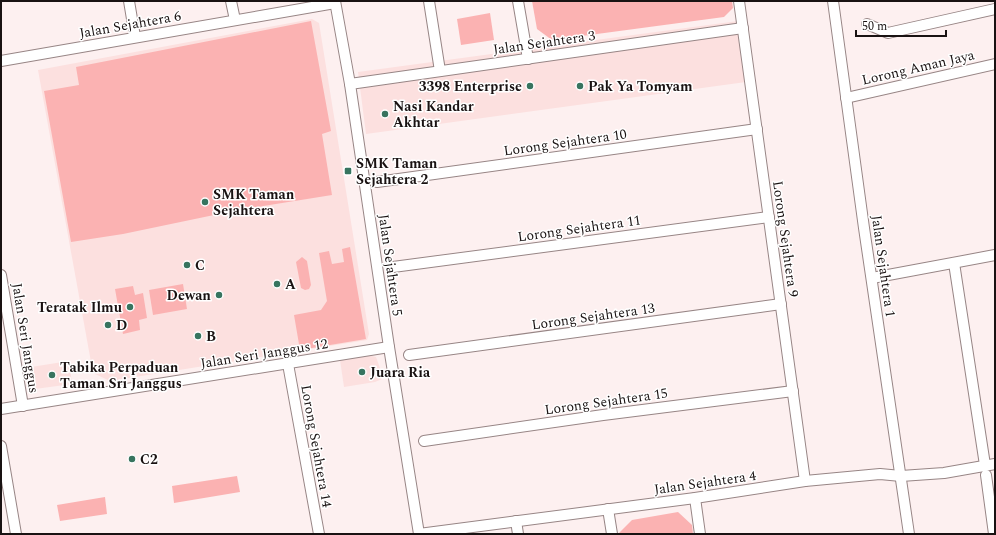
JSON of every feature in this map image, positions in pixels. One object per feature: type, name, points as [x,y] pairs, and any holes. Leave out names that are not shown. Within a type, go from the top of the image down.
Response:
[{"type":"street","points":[[129,1],[135,38]]},
{"type":"street","points":[[231,1],[235,20]]},
{"type":"street","points":[[429,1],[440,71]]},
{"type":"street","points":[[518,1],[528,59]]},
{"type":"street","name":"Lorong Sejahtera 9","points":[[739,1],[805,481]]},
{"type":"street","name":"Jalan Sejahtera 1","points":[[833,1],[910,534]]},
{"type":"street","name":"Jalan Sejahtera 6","points":[[1,60],[135,38],[335,2]]},
{"type":"street","name":"Jalan Sejahtera 5","points":[[335,2],[350,84],[388,347],[419,534]]},
{"type":"street","points":[[867,24],[888,33],[995,9]]},
{"type":"street","name":"Jalan Sejahtera 3","points":[[350,84],[743,28]]},
{"type":"street","name":"Lorong Aman Jaya","points":[[846,98],[995,64]]},
{"type":"street","name":"Lorong Sejahtera 10","points":[[377,182],[757,129]]},
{"type":"street","name":"Lorong Sejahtera 11","points":[[393,267],[769,217]]},
{"type":"street","points":[[872,278],[995,255]]},
{"type":"street","points":[[954,263],[989,468],[994,534]]},
{"type":"street","name":"Jalan Seri Janggus","points":[[1,275],[23,406]]},
{"type":"street","name":"Lorong Sejahtera 13","points":[[409,355],[780,304]]},
{"type":"street","name":"Jalan Seri Janggus 12","points":[[1,410],[388,347]]},
{"type":"street","name":"Lorong Sejahtera 14","points":[[288,364],[319,534]]},
{"type":"street","name":"Lorong Sejahtera 15","points":[[424,441],[603,415],[793,390]]},
{"type":"street","points":[[1,446],[16,534]]},
{"type":"street","name":"Jalan Sejahtera 4","points":[[419,534],[695,498],[805,481],[849,476],[880,474],[901,476],[989,468]]},
{"type":"street","points":[[695,498],[700,534]]},
{"type":"street","points":[[608,509],[612,534]]},
{"type":"street","points":[[516,521],[518,534]]},
{"type":"shaded area","points":[[532,1],[732,1],[733,8],[724,17],[552,40],[537,29]]},
{"type":"shaded area","points":[[490,13],[494,40],[461,45],[457,19]]},
{"type":"shaded area","name":"SMK Taman Sejahtera","points":[[312,19],[319,23],[369,334],[367,340],[110,381],[93,373],[38,70]]},
{"type":"shaded area","points":[[311,21],[331,131],[322,134],[332,195],[238,210],[123,234],[71,242],[44,91],[79,85],[76,67]]},
{"type":"shaded area","points":[[738,21],[746,82],[366,134],[358,72]]},
{"type":"shaded area","points":[[350,247],[366,339],[300,350],[294,315],[321,310],[327,301],[319,253],[329,251],[332,264],[344,262],[342,249]]},
{"type":"shaded area","points":[[302,257],[307,261],[311,285],[309,289],[305,290],[301,288],[296,262]]},
{"type":"shaded area","points":[[183,284],[187,309],[153,315],[149,290]]},
{"type":"shaded area","points":[[133,286],[135,295],[143,293],[147,318],[139,320],[140,330],[123,334],[115,289]]},
{"type":"shaded area","name":"Juara Ria","points":[[368,355],[376,357],[382,379],[375,382],[344,387],[340,360]]},
{"type":"shaded area","name":"Tabika Perpaduan Taman Sri Janggus","points":[[69,361],[72,384],[35,389],[31,367]]},
{"type":"shaded area","points":[[237,476],[240,492],[174,503],[172,486]]},
{"type":"shaded area","points":[[105,497],[107,514],[60,521],[57,505]]},
{"type":"shaded area","points":[[678,512],[692,525],[693,534],[618,534],[632,520]]},
{"type":"place","name":"3398 Enterprise","points":[[530,86]]},
{"type":"place","name":"Pak Ya Tomyam","points":[[580,86]]},
{"type":"place","name":"Nasi Kandar Akhtar","points":[[385,114]]},
{"type":"place","name":"SMK Taman Sejahtera 2","points":[[348,171]]},
{"type":"place","name":"SMK Taman Sejahtera","points":[[205,202]]},
{"type":"place","name":"C","points":[[187,265]]},
{"type":"place","name":"A","points":[[277,284]]},
{"type":"place","name":"Dewan","points":[[219,295]]},
{"type":"place","name":"Teratak Ilmu","points":[[130,307]]},
{"type":"place","name":"D","points":[[108,325]]},
{"type":"place","name":"B","points":[[198,336]]},
{"type":"place","name":"Juara Ria","points":[[362,372]]},
{"type":"place","name":"Tabika Perpaduan Taman Sri Janggus","points":[[52,375]]},
{"type":"place","name":"C2","points":[[132,459]]}]
